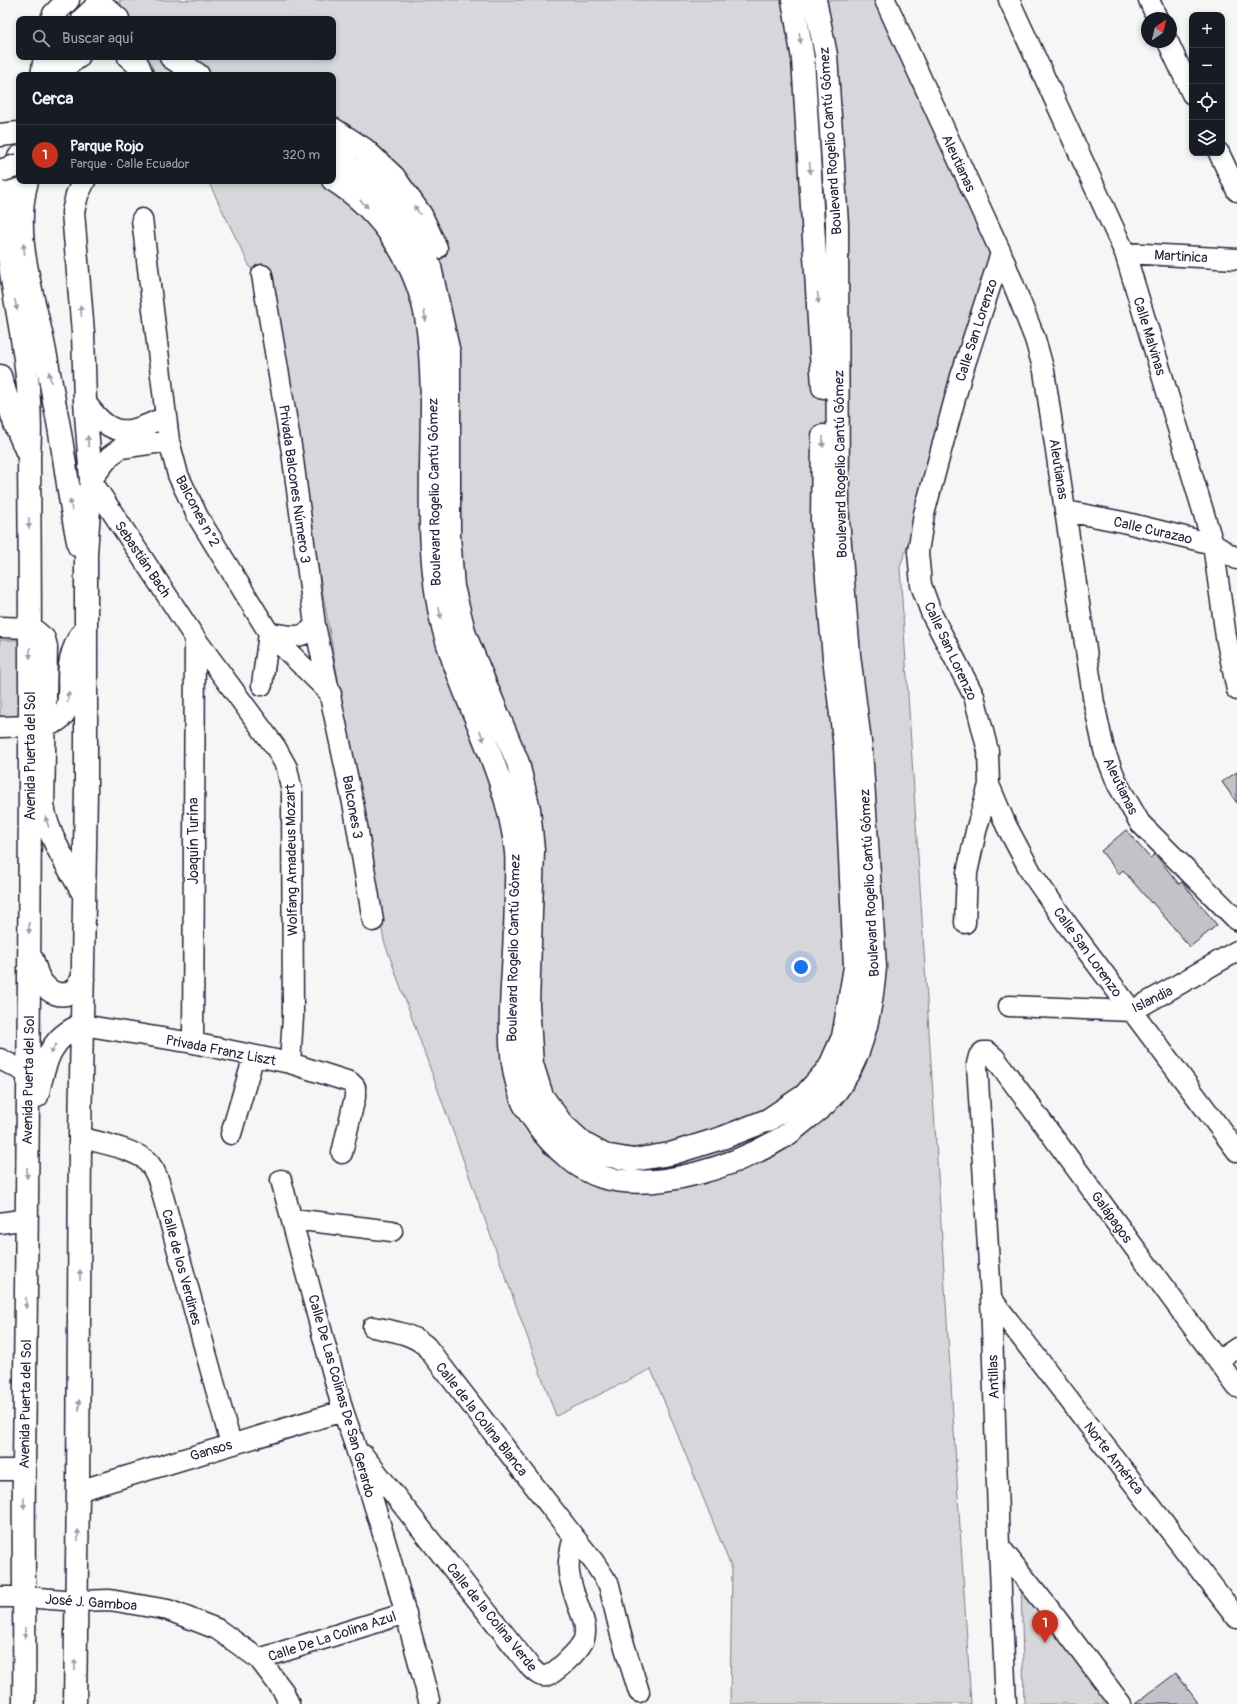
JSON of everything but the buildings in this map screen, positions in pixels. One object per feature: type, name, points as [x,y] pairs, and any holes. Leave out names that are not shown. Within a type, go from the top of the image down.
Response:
[{"type":"main road","name":"Boulevard Rogelio Cantú Gómez","points":[[336,156],[362,175],[390,203],[415,235],[430,267],[449,353],[449,536],[453,586],[464,635],[518,763],[529,809],[533,850],[528,1005],[532,1064],[542,1096],[562,1124],[584,1144],[604,1155],[633,1160],[670,1154],[722,1138],[768,1120],[804,1096],[829,1068],[843,1037],[855,967],[845,747],[834,658],[822,521],[823,379],[808,130],[803,59],[793,0]]},
{"type":"main road","name":"Boulevard Rogelio Cantú Gómez","points":[[336,182],[347,189],[378,218],[398,244],[411,272],[426,316],[431,357],[431,514],[435,589],[444,630],[506,805],[516,853],[515,921],[510,1032],[514,1071],[524,1106],[548,1140],[572,1161],[600,1176],[629,1182],[677,1179],[734,1162],[787,1135],[826,1103],[845,1078],[862,1042],[872,1000],[875,967],[862,750],[849,655],[838,520],[837,224],[826,56],[815,0]]},
{"type":"main road","points":[[86,16],[98,1],[115,16]]},
{"type":"main road","points":[[53,67],[70,60]]},
{"type":"main road","points":[[132,60],[138,65],[141,72]]},
{"type":"main road","points":[[176,60],[194,72]]},
{"type":"main road","points":[[336,132],[364,149],[394,177],[421,215],[437,251],[455,321],[456,337],[449,353]]},
{"type":"main road","points":[[0,135],[16,133]]},
{"type":"main road","points":[[16,165],[10,180],[4,225],[7,261],[21,333],[30,402],[31,431],[29,456],[31,628],[44,639],[46,646],[37,725],[44,806],[48,825],[84,894]]},
{"type":"main road","points":[[0,171],[16,166]]},
{"type":"main road","points":[[26,184],[24,191],[21,227],[25,263],[43,340],[61,435],[70,503],[78,541],[82,552],[86,554]]},
{"type":"main road","points":[[75,1704],[80,1137],[84,894],[86,554],[91,480],[85,401],[83,333],[74,212],[77,195],[82,184]]},
{"type":"main road","points":[[0,376],[15,424],[29,456]]},
{"type":"main road","points":[[37,725],[56,721],[62,716],[68,702],[70,666],[75,645],[86,629]]},
{"type":"main road","name":"Avenida Puerta del Sol","points":[[24,1704],[24,1470],[29,1074],[29,868],[37,725]]},
{"type":"main road","points":[[29,868],[38,859],[46,854],[63,855]]},
{"type":"main road","points":[[29,951],[40,980],[47,989],[57,995],[66,994],[75,990],[83,979]]},
{"type":"main road","points":[[28,1134],[46,1063],[53,1047],[66,1033],[82,1025]]},
{"type":"street","name":"Aleutianas","points":[[885,0],[1001,254],[1035,339],[1044,371],[1094,703],[1104,750],[1118,785],[1140,823],[1237,920]]},
{"type":"street","name":"Calle Malvinas","points":[[1009,0],[1125,253],[1213,544],[1226,637],[1237,690]]},
{"type":"street","points":[[1149,0],[1154,12]]},
{"type":"street","points":[[1171,48],[1189,88]]},
{"type":"street","points":[[1220,156],[1237,191]]},
{"type":"street","name":"Balcones n°2","points":[[142,219],[169,441],[178,475],[198,517],[269,633],[331,694]]},
{"type":"street","name":"Martinica","points":[[1125,253],[1237,259]]},
{"type":"street","name":"Calle San Lorenzo","points":[[1001,254],[961,376],[924,514],[918,552],[921,585],[932,615],[974,696],[988,751],[989,784],[1006,825],[1032,874],[1069,927],[1237,1151]]},
{"type":"street","name":"Privada Balcones Número 3","points":[[262,274],[292,452],[316,626],[331,694]]},
{"type":"street","points":[[85,401],[92,412],[119,440],[169,441]]},
{"type":"street","points":[[91,480],[110,456],[119,440],[144,426],[167,416]]},
{"type":"street","name":"Sebastián Bach","points":[[91,480],[195,638]]},
{"type":"street","name":"Calle Curazao","points":[[1066,511],[1123,522],[1213,544],[1237,559]]},
{"type":"street","points":[[262,685],[269,633],[298,636],[308,634],[316,626]]},
{"type":"street","points":[[0,628],[31,628]]},
{"type":"street","name":"Joaquín Turína","points":[[193,1043],[195,638]]},
{"type":"street","name":"Wolfang Amadeus Mozart","points":[[195,638],[276,748],[287,768],[292,792],[293,1017],[290,1063]]},
{"type":"street","name":"Balcones 3","points":[[331,694],[354,808],[373,921]]},
{"type":"street","points":[[0,727],[37,725]]},
{"type":"street","points":[[965,922],[968,873],[976,830],[989,784]]},
{"type":"street","name":"Islandia","points":[[1009,1006],[1132,1011],[1237,952]]},
{"type":"street","name":"Privada Franz Liszt","points":[[82,1025],[193,1043],[290,1063],[342,1078],[350,1082],[355,1088],[355,1097],[342,1153]]},
{"type":"street","name":"Antillas","points":[[983,1052],[979,1056],[977,1064],[991,1298],[1006,1704]]},
{"type":"street","name":"Galápagos","points":[[983,1052],[988,1052],[995,1058],[1237,1387]]},
{"type":"street","points":[[231,1134],[254,1056]]},
{"type":"street","points":[[0,1059],[29,1074]]},
{"type":"street","name":"Calle de los Verdines","points":[[80,1137],[131,1152],[146,1160],[154,1169],[159,1182],[230,1444]]},
{"type":"street","name":"Calle De Las Colinas De San Gerardo","points":[[281,1180],[293,1219],[344,1411],[406,1613],[429,1700]]},
{"type":"street","points":[[0,1223],[27,1219]]},
{"type":"street","points":[[293,1219],[392,1231]]},
{"type":"street","name":"Norte América","points":[[991,1298],[1237,1618]]},
{"type":"street","name":"Calle de la Colina Blanca","points":[[373,1327],[407,1334],[418,1338],[426,1346],[594,1562],[609,1585],[621,1635],[639,1692]]},
{"type":"street","points":[[1218,1361],[1237,1348]]},
{"type":"street","name":"Gansos","points":[[78,1490],[344,1411]]},
{"type":"street","name":"Calle de la Colina Verde","points":[[356,1447],[531,1668],[539,1675],[545,1676],[556,1672],[583,1643],[585,1632],[584,1622],[571,1585],[568,1569],[569,1554],[574,1537]]},
{"type":"street","points":[[0,1470],[24,1470]]},
{"type":"street","points":[[999,1546],[1047,1606],[1121,1704]]},
{"type":"street","name":"José J. Gamboa","points":[[0,1597],[25,1597],[77,1601],[110,1600],[168,1610],[217,1629],[259,1659],[284,1692],[289,1704]]},
{"type":"street","name":"Calle De La Colina Azul","points":[[259,1659],[406,1613]]},
{"type":"shaded area","points":[[119,0],[880,0],[1005,260],[900,567],[971,1704],[730,1704],[732,1569],[651,1369],[556,1416],[384,941],[274,316],[209,184],[336,184],[336,72],[154,72],[148,60],[336,60],[336,16],[127,16]]},
{"type":"shaded area","points":[[0,640],[23,640],[22,722],[0,722]]},
{"type":"shaded area","points":[[1021,1581],[1114,1704],[1024,1704]]},
{"type":"place","name":"Parque Rojo","points":[[1045,1643]]}]
